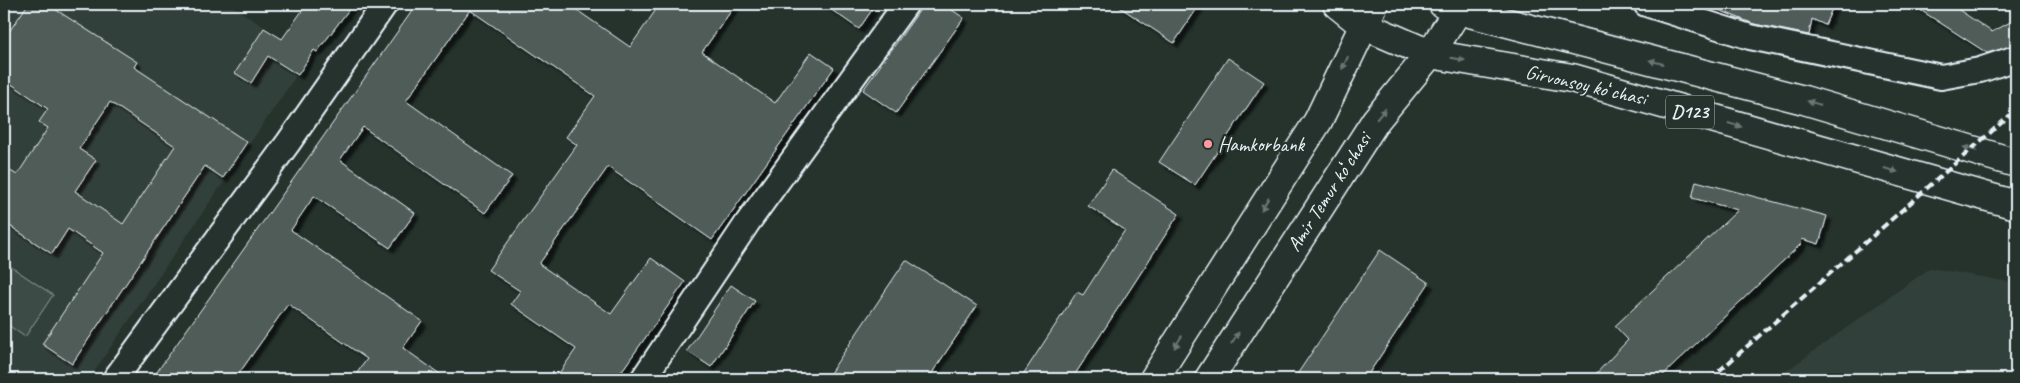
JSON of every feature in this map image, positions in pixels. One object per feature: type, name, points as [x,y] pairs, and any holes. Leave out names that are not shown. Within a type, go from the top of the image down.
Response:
[{"type":"main road","name":"Girvonsoy koʻchasi","points":[[1337,4],[1369,14],[1430,54],[1572,78],[2016,205]]},
{"type":"main road","name":"Girvonsoy koʻchasi","points":[[1451,7],[1804,100],[2016,163]]},
{"type":"main road","name":"Amir Temur koʻchasi","points":[[1209,379],[1376,120],[1430,54],[1451,7]]},
{"type":"main road","points":[[1154,379],[1318,121],[1369,14]]},
{"type":"street","points":[[115,379],[288,143],[385,4]]},
{"type":"street","points":[[643,379],[748,222],[906,4]]},
{"type":"street","points":[[1646,4],[1750,37],[1941,77],[1980,70],[2016,58]]},
{"type":"shaded area","points":[[4,4],[229,4],[309,57],[89,379],[4,379]]},
{"type":"shaded area","points":[[4,262],[53,295],[25,337],[4,322]]},
{"type":"shaded area","points":[[1930,268],[2016,283],[2016,379],[1775,379]]},
{"type":"building","points":[[28,4],[47,4],[137,62],[134,67],[247,142],[223,178],[205,166],[72,364],[42,344],[103,253],[68,229],[52,254],[4,222],[4,167],[17,175],[48,128],[39,122],[48,109],[4,79],[4,39]],"holes":[[[110,102],[175,146],[123,224],[75,191],[96,160],[79,149]]]},
{"type":"building","points":[[307,4],[353,4],[317,52],[314,50],[298,75],[268,56],[251,83],[235,73],[264,28],[282,39]]},
{"type":"building","points":[[417,4],[568,4],[630,47],[660,4],[736,4],[702,52],[775,103],[811,52],[834,68],[712,240],[608,167],[539,264],[611,314],[651,258],[685,282],[616,379],[555,379],[576,349],[511,304],[520,291],[488,270],[577,145],[566,137],[595,96],[470,10],[406,101],[512,176],[485,213],[363,127],[340,160],[415,213],[390,248],[314,196],[291,230],[422,321],[403,348],[447,379],[365,379],[357,373],[367,359],[288,304],[235,379],[152,379]]},
{"type":"building","points":[[823,4],[876,4],[859,29]]},
{"type":"building","points":[[924,4],[943,4],[964,18],[896,113],[863,90]]},
{"type":"building","points":[[1115,4],[1200,4],[1174,43]]},
{"type":"building","points":[[1704,4],[1834,4],[1825,25],[1812,19],[1809,35],[1754,24]]},
{"type":"building","points":[[1911,4],[1950,4],[1992,32],[2016,19],[2016,45],[1987,53]]},
{"type":"building","points":[[1228,58],[1264,82],[1195,185],[1159,162]]},
{"type":"building","points":[[1112,170],[1179,214],[1072,379],[1020,379],[1077,292],[1083,295],[1125,230],[1088,206]]},
{"type":"building","points":[[1696,181],[1827,216],[1819,244],[1802,239],[1801,244],[1659,379],[1591,379],[1628,340],[1615,326],[1738,210],[1692,198]]},
{"type":"building","points":[[1380,250],[1429,283],[1365,379],[1294,379]]},
{"type":"building","points":[[906,260],[977,306],[928,379],[826,379]]},
{"type":"building","points":[[731,285],[755,301],[711,367],[687,351]]},
{"type":"railway","points":[[1710,379],[2016,110]]},
{"type":"place","name":"Hamkorbank","points":[[1208,144]]}]
